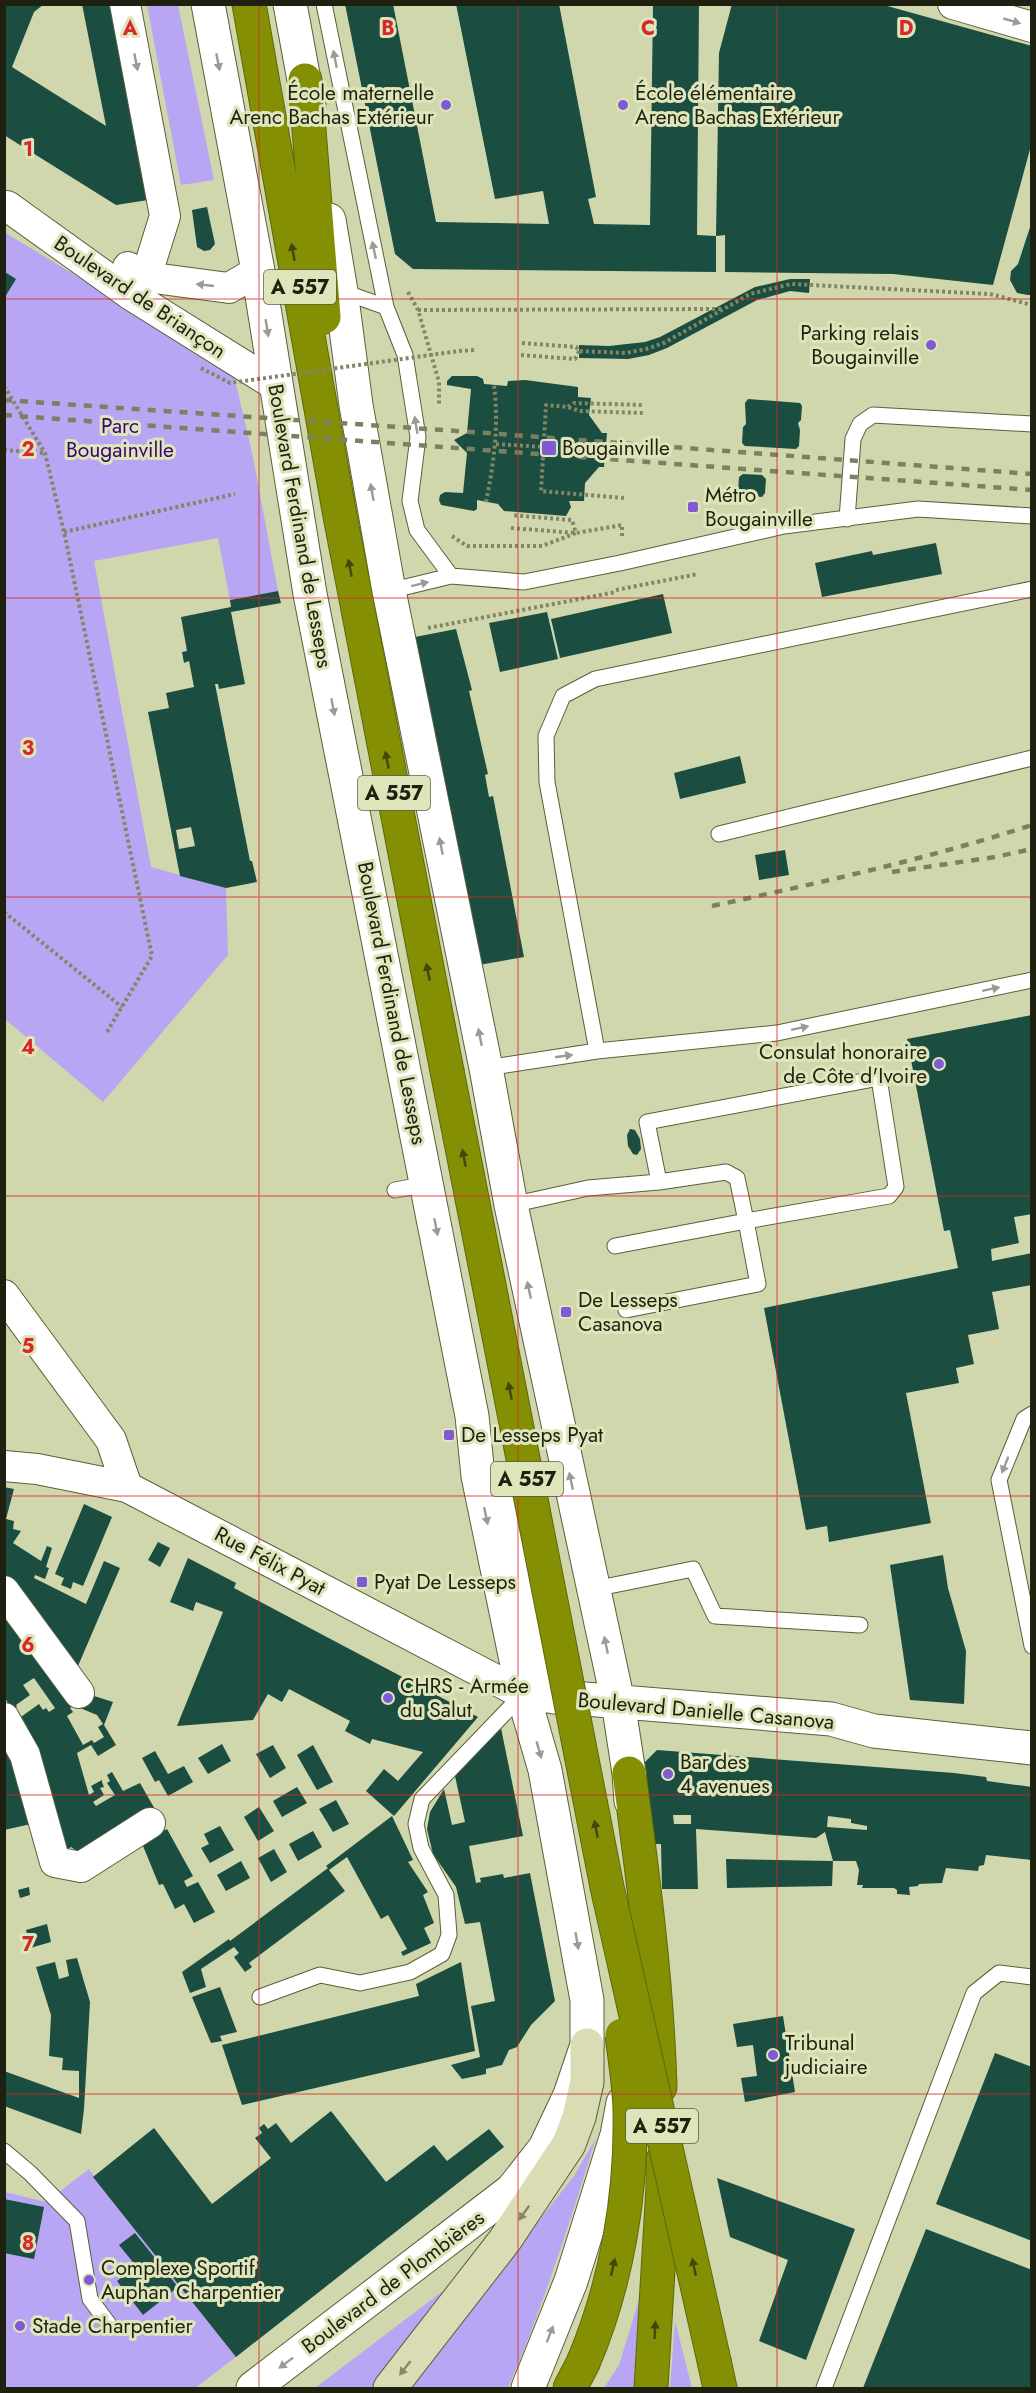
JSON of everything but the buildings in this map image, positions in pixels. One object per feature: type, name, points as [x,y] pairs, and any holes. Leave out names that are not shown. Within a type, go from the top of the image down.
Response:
[{"type":"highway","name":"A 557","points":[[249,4],[340,516],[607,1887],[718,2377]]},
{"type":"highway","points":[[305,80],[340,516]]},
{"type":"highway","points":[[629,1773],[648,1913],[659,2021],[663,2187],[651,2388]]},
{"type":"highway","points":[[576,2376],[594,2337],[613,2271],[624,2210],[629,2161],[628,2077],[607,1887]]},
{"type":"main road","points":[[390,2388],[505,2240],[570,2144],[587,2082],[587,2045]]},
{"type":"street","points":[[125,4],[165,216],[146,277]]},
{"type":"street","name":"Boulevard Ferdinand de Lesseps","points":[[208,4],[258,271],[310,594],[428,1184],[472,1416],[478,1476],[539,1695],[545,1770],[587,2000],[587,2045]]},
{"type":"street","points":[[290,4],[341,291],[356,405],[389,591],[486,1068],[511,1205],[618,1702],[629,1773],[640,1956],[632,2056],[617,2135],[590,2223],[571,2281],[528,2388]]},
{"type":"street","points":[[953,4],[1032,27]]},
{"type":"street","name":"Boulevard de Briançon","points":[[6,205],[146,277],[229,288],[258,271]]},
{"type":"street","name":"Boulevard de Briançon","points":[[6,205],[131,295],[275,385]]},
{"type":"street","points":[[4,1295],[111,1440],[127,1487]]},
{"type":"street","points":[[472,1416],[496,1472],[519,1550],[539,1695]]},
{"type":"street","name":"Rue Félix Pyat","points":[[4,1466],[37,1468],[127,1487],[539,1695]]},
{"type":"street","points":[[519,1550],[534,1553],[584,1538]]},
{"type":"street","points":[[4,1591],[79,1693]]},
{"type":"street","name":"Boulevard Danielle Casanova","points":[[539,1695],[831,1719],[874,1731],[1032,1748]]},
{"type":"street","points":[[4,1718],[24,1755],[55,1862],[81,1867],[150,1823]]},
{"type":"street","name":"Boulevard de Plombières","points":[[253,2388],[512,2190],[545,2148],[560,2118],[587,2045]]},
{"type":"lane","points":[[324,4],[386,307],[405,355],[418,437],[410,501],[417,530],[451,576]]},
{"type":"lane","points":[[341,291],[386,307]]},
{"type":"lane","points":[[847,519],[853,440],[860,424],[873,415],[1032,424]]},
{"type":"lane","points":[[389,591],[451,576],[524,582],[784,526],[918,509],[1032,516]]},
{"type":"lane","points":[[597,1052],[547,782],[546,736],[563,696],[595,679],[1032,589]]},
{"type":"lane","points":[[719,834],[1032,758]]},
{"type":"lane","points":[[486,1068],[597,1052],[777,1033],[1032,980]]},
{"type":"lane","points":[[615,1246],[889,1196],[896,1187],[879,1078],[647,1122],[659,1182]]},
{"type":"lane","points":[[511,1205],[588,1188],[659,1182],[726,1172],[737,1178],[758,1284],[626,1311]]},
{"type":"lane","points":[[395,1190],[428,1184]]},
{"type":"lane","points":[[1032,1414],[1024,1419],[999,1480],[1032,1646]]},
{"type":"lane","points":[[594,1589],[693,1569],[716,1616],[860,1625]]},
{"type":"lane","points":[[260,1997],[320,1975],[360,1983],[410,1972],[442,1954],[449,1935],[446,1895],[421,1848],[416,1824],[422,1799],[539,1695]]},
{"type":"lane","points":[[825,2388],[974,1993],[999,1973],[1032,1977]]},
{"type":"lane","points":[[4,2151],[30,2173],[77,2221],[90,2299],[108,2323]]},
{"type":"path","points":[[522,343],[576,347],[579,351],[626,353],[646,349],[664,343],[750,294],[791,284],[990,294],[1032,305]]},
{"type":"path","points":[[418,310],[722,309]]},
{"type":"path","points":[[201,368],[230,383],[475,350]]},
{"type":"path","points":[[521,355],[575,359],[579,351]]},
{"type":"path","points":[[486,502],[496,444],[498,414],[494,385]]},
{"type":"path","points":[[4,386],[45,453],[64,532],[152,956],[107,1032]]},
{"type":"path","points":[[568,407],[574,403],[643,405]]},
{"type":"path","points":[[624,498],[542,491],[546,405],[568,407],[580,411],[643,413]]},
{"type":"path","points":[[496,444],[544,447]]},
{"type":"path","points":[[4,450],[45,453]]},
{"type":"path","points":[[64,532],[235,494]]},
{"type":"path","points":[[512,515],[572,520],[576,533]]},
{"type":"path","points":[[511,528],[556,530]]},
{"type":"path","points":[[424,629],[616,592]]},
{"type":"path","points":[[4,912],[122,1007]]},
{"type":"green space","points":[[147,5],[178,5],[214,180],[181,185]]},
{"type":"green space","name":"Parc Bougainville","points":[[4,232],[233,371],[253,457],[278,591],[230,600],[218,538],[94,561],[151,867],[226,888],[228,955],[103,1102],[5,1019]]},
{"type":"green space","points":[[596,2138],[555,2264],[508,2388],[407,2388],[574,2176]]},
{"type":"green space","name":"Complexe Sportif Auphan Charpentier","points":[[89,2169],[236,2357],[195,2388],[5,2388],[5,2192],[46,2202]]},
{"type":"green space","points":[[464,2275],[459,2287],[374,2388],[315,2388]]},
{"type":"green space","points":[[645,2280],[634,2388],[604,2388],[619,2365]]},
{"type":"green space","points":[[675,2321],[692,2388],[670,2388]]},
{"type":"railway","points":[[4,400],[1032,474]]},
{"type":"railway","points":[[4,415],[1032,490]]},
{"type":"railway","points":[[712,906],[913,860],[1032,825]]},
{"type":"railway","points":[[892,872],[995,857],[1032,849]]},
{"type":"place","name":"École maternelle Arenc Bachas Extérieur","points":[[446,105]]},
{"type":"place","name":"École élémentaire Arenc Bachas Extérieur","points":[[623,105]]},
{"type":"place","name":"Parking relais Bougainville","points":[[931,345]]},
{"type":"place","name":"Bougainville","points":[[549,448]]},
{"type":"place","name":"Métro Bougainville","points":[[693,507]]},
{"type":"place","name":"Consulat honoraire de Côte d'Ivoire","points":[[939,1064]]},
{"type":"place","name":"De Lesseps Casanova","points":[[566,1312]]},
{"type":"place","name":"De Lesseps Pyat","points":[[449,1435]]},
{"type":"place","name":"Pyat De Lesseps","points":[[362,1582]]},
{"type":"place","name":"CHRS - Armée du Salut","points":[[388,1698]]},
{"type":"place","name":"Bar des 4 avenues","points":[[668,1774]]},
{"type":"place","name":"Tribunal judiciaire","points":[[773,2055]]},
{"type":"place","name":"Complexe Sportif Auphan Charpentier","points":[[89,2280]]},
{"type":"place","name":"Stade Charpentier","points":[[20,2326]]}]
